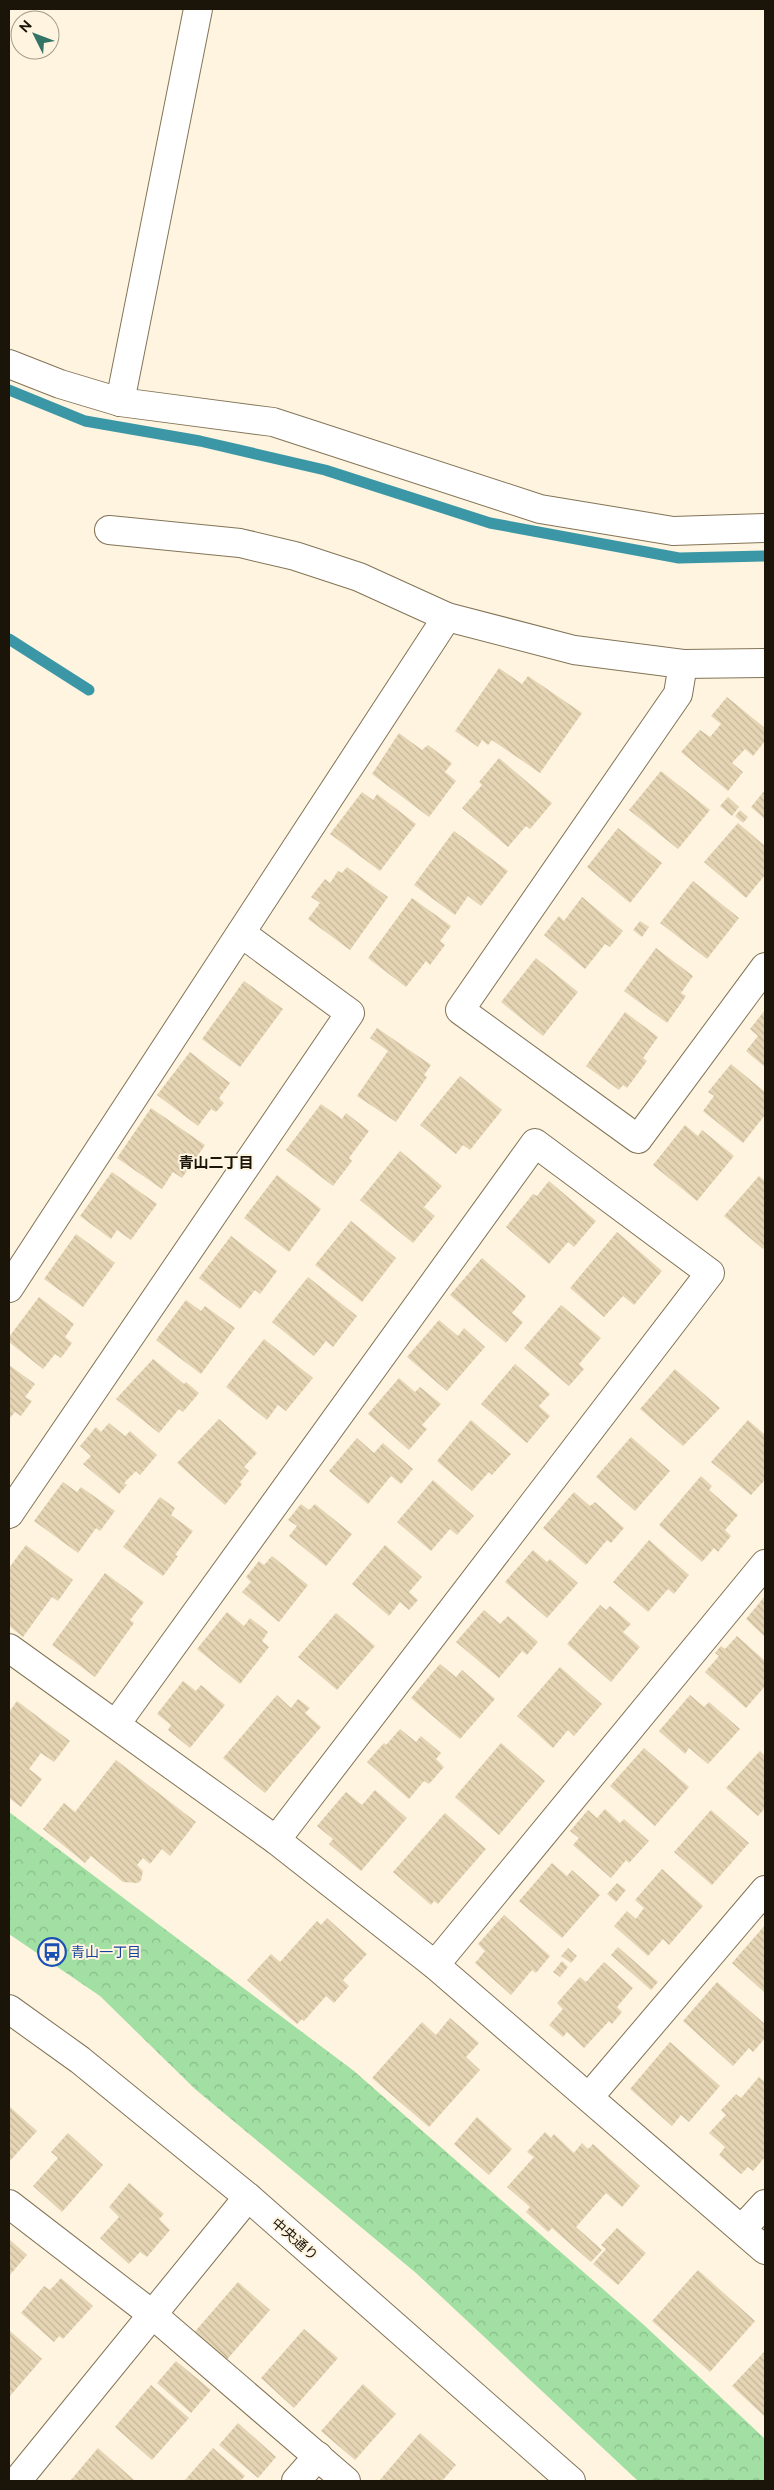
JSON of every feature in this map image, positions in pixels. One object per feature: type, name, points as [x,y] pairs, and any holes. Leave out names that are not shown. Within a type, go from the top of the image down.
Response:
[{"type":"street","points":[[120,402],[198,9]]},
{"type":"street","points":[[9,364],[60,384],[120,402],[273,422],[540,510],[673,531],[765,528]]},
{"type":"street","points":[[109,530],[240,543],[295,556],[359,578],[447,617],[574,650],[683,664],[765,663]]},
{"type":"street","points":[[9,1288],[447,617]]},
{"type":"street","points":[[683,664],[678,694],[460,1010],[638,1139],[765,966]]},
{"type":"street","points":[[9,1514],[350,1013],[241,933]]},
{"type":"street","points":[[116,1724],[534,1144],[710,1273],[276,1840]]},
{"type":"street","points":[[435,1965],[765,1564]]},
{"type":"street","points":[[9,1648],[276,1840],[435,1965],[765,2250]]},
{"type":"street","points":[[589,2097],[765,1890]]},
{"type":"street","name":"中央通り","points":[[9,2008],[80,2060],[248,2197],[571,2481]]},
{"type":"street","points":[[18,2481],[248,2197]]},
{"type":"street","points":[[9,2204],[152,2315],[346,2481]]},
{"type":"street","points":[[742,2229],[765,2204]]},
{"type":"street","points":[[296,2481],[318,2456]]},
{"type":"green space","points":[[9,1812],[354,2071],[644,2325],[765,2439],[765,2481],[638,2481],[416,2273],[195,2089],[100,1996],[9,1934]]},
{"type":"building","points":[[499,668],[522,684],[528,676],[582,713],[540,773],[492,740],[488,745],[482,740],[478,747],[455,731]]},
{"type":"building","points":[[727,697],[765,728],[765,741],[753,756],[745,749],[732,763],[743,772],[728,791],[681,752],[700,730],[710,737],[721,724],[711,716]]},
{"type":"building","points":[[399,733],[422,750],[428,745],[452,763],[445,772],[456,781],[429,817],[372,774]]},
{"type":"building","points":[[499,758],[552,803],[530,829],[526,826],[508,847],[462,808],[482,785],[479,782]]},
{"type":"building","points":[[661,771],[710,810],[678,849],[629,810]]},
{"type":"building","points":[[765,790],[765,819],[751,807]]},
{"type":"building","points":[[362,792],[373,800],[377,794],[416,824],[380,871],[330,834]]},
{"type":"building","points":[[728,797],[739,807],[732,816],[720,806]]},
{"type":"building","points":[[740,810],[748,817],[743,823],[735,816]]},
{"type":"building","points":[[738,823],[765,846],[765,875],[746,898],[704,862]]},
{"type":"building","points":[[618,828],[662,863],[630,903],[587,867]]},
{"type":"building","points":[[454,831],[508,871],[481,906],[468,896],[455,915],[414,885]]},
{"type":"building","points":[[347,867],[388,897],[350,950],[308,919],[320,903],[311,897],[325,879],[330,883],[338,871],[342,873]]},
{"type":"building","points":[[693,881],[739,918],[707,959],[660,923]]},
{"type":"building","points":[[582,897],[623,931],[610,947],[605,944],[585,969],[544,935],[559,916],[564,921]]},
{"type":"building","points":[[412,898],[451,926],[440,941],[445,945],[430,965],[426,961],[406,987],[368,958]]},
{"type":"building","points":[[640,921],[649,927],[642,937],[633,930]]},
{"type":"building","points":[[656,948],[693,976],[681,993],[686,996],[667,1023],[624,991]]},
{"type":"building","points":[[536,958],[578,992],[543,1036],[501,1002]]},
{"type":"building","points":[[244,981],[283,1009],[240,1067],[202,1039]]},
{"type":"building","points":[[765,1010],[765,1067],[746,1051],[758,1036],[750,1029]]},
{"type":"building","points":[[625,1012],[658,1037],[643,1058],[647,1061],[627,1088],[623,1085],[619,1090],[586,1066]]},
{"type":"building","points":[[377,1028],[431,1065],[424,1075],[427,1077],[396,1122],[357,1096],[388,1051],[370,1038]]},
{"type":"building","points":[[190,1052],[230,1083],[219,1098],[224,1103],[216,1112],[211,1109],[198,1126],[157,1095]]},
{"type":"building","points":[[731,1064],[765,1092],[765,1115],[743,1143],[703,1111],[714,1096],[708,1092]]},
{"type":"building","points":[[460,1076],[502,1110],[470,1150],[463,1145],[456,1154],[420,1125]]},
{"type":"building","points":[[321,1104],[342,1119],[346,1113],[369,1131],[349,1158],[352,1161],[333,1186],[286,1150]]},
{"type":"building","points":[[151,1108],[205,1145],[182,1178],[173,1172],[162,1189],[117,1158]]},
{"type":"building","points":[[685,1125],[698,1136],[702,1130],[734,1156],[697,1201],[653,1165]]},
{"type":"building","points":[[400,1151],[442,1186],[424,1207],[435,1216],[413,1243],[360,1200]]},
{"type":"building","points":[[112,1172],[157,1204],[131,1240],[117,1230],[111,1239],[80,1216]]},
{"type":"building","points":[[277,1175],[321,1209],[289,1252],[244,1218]]},
{"type":"building","points":[[759,1176],[765,1181],[765,1246],[763,1249],[724,1216]]},
{"type":"building","points":[[549,1181],[596,1221],[574,1247],[568,1242],[549,1264],[506,1227],[533,1194],[537,1196]]},
{"type":"building","points":[[351,1221],[396,1258],[362,1302],[315,1265]]},
{"type":"building","points":[[617,1232],[662,1271],[634,1305],[623,1296],[604,1317],[570,1288]]},
{"type":"building","points":[[76,1234],[115,1263],[83,1307],[44,1279]]},
{"type":"building","points":[[231,1236],[277,1271],[260,1294],[255,1290],[240,1309],[199,1278]]},
{"type":"building","points":[[482,1258],[526,1296],[512,1313],[523,1322],[506,1343],[450,1295]]},
{"type":"building","points":[[308,1277],[357,1316],[333,1347],[326,1341],[314,1356],[272,1322]]},
{"type":"building","points":[[39,1297],[74,1324],[65,1337],[72,1343],[61,1358],[55,1354],[43,1369],[9,1342],[9,1337]]},
{"type":"building","points":[[186,1300],[201,1311],[205,1306],[235,1328],[201,1374],[156,1340]]},
{"type":"building","points":[[561,1305],[601,1338],[579,1364],[584,1369],[569,1386],[524,1348]]},
{"type":"building","points":[[439,1320],[458,1336],[464,1328],[485,1347],[447,1391],[407,1357]]},
{"type":"building","points":[[264,1339],[313,1378],[286,1411],[278,1405],[267,1420],[226,1387]]},
{"type":"building","points":[[153,1359],[184,1384],[186,1382],[199,1393],[183,1412],[179,1409],[159,1433],[116,1399]]},
{"type":"building","points":[[515,1364],[550,1394],[539,1406],[550,1416],[527,1443],[481,1404]]},
{"type":"building","points":[[9,1365],[35,1384],[25,1397],[32,1401],[21,1416],[15,1412],[9,1419]]},
{"type":"building","points":[[675,1369],[720,1408],[683,1446],[640,1409]]},
{"type":"building","points":[[399,1378],[415,1392],[420,1387],[441,1404],[422,1425],[427,1429],[409,1450],[368,1414]]},
{"type":"building","points":[[219,1419],[257,1453],[244,1467],[249,1471],[240,1482],[242,1484],[225,1505],[177,1463]]},
{"type":"building","points":[[471,1420],[511,1454],[492,1475],[489,1472],[472,1491],[437,1461]]},
{"type":"building","points":[[748,1420],[765,1435],[765,1480],[751,1495],[711,1462]]},
{"type":"building","points":[[109,1423],[125,1436],[130,1431],[157,1455],[140,1475],[136,1471],[124,1483],[127,1485],[119,1494],[83,1464],[91,1456],[80,1446],[96,1427],[101,1432]]},
{"type":"building","points":[[631,1437],[670,1471],[635,1511],[596,1477]]},
{"type":"building","points":[[357,1438],[374,1453],[383,1443],[413,1469],[401,1484],[391,1476],[368,1504],[329,1471]]},
{"type":"building","points":[[701,1476],[712,1486],[709,1490],[738,1515],[725,1530],[731,1536],[718,1552],[714,1548],[702,1562],[659,1525]]},
{"type":"building","points":[[433,1480],[474,1516],[457,1535],[450,1529],[431,1551],[397,1522]]},
{"type":"building","points":[[63,1482],[77,1492],[81,1487],[115,1511],[100,1531],[96,1528],[78,1553],[34,1521]]},
{"type":"building","points":[[574,1492],[590,1506],[595,1502],[624,1528],[611,1543],[607,1540],[586,1565],[543,1528]]},
{"type":"building","points":[[160,1497],[175,1508],[171,1515],[193,1531],[175,1555],[178,1556],[163,1576],[123,1547]]},
{"type":"building","points":[[301,1504],[309,1510],[315,1504],[352,1534],[326,1566],[289,1536],[297,1526],[288,1520]]},
{"type":"building","points":[[649,1540],[689,1575],[674,1594],[668,1589],[648,1612],[613,1582]]},
{"type":"building","points":[[26,1545],[73,1580],[58,1601],[52,1597],[23,1637],[9,1626],[9,1568]]},
{"type":"building","points":[[385,1545],[422,1577],[409,1592],[418,1600],[409,1610],[400,1602],[389,1616],[352,1584]]},
{"type":"building","points":[[533,1550],[547,1562],[550,1559],[578,1583],[547,1618],[505,1582]]},
{"type":"building","points":[[272,1556],[308,1585],[279,1622],[242,1592],[251,1582],[246,1577],[259,1561],[264,1565]]},
{"type":"building","points":[[105,1573],[144,1602],[130,1620],[134,1623],[95,1677],[52,1645]]},
{"type":"building","points":[[765,1596],[765,1637],[746,1619]]},
{"type":"building","points":[[600,1605],[606,1610],[610,1606],[631,1624],[623,1632],[640,1647],[611,1682],[567,1644]]},
{"type":"building","points":[[484,1610],[500,1624],[508,1616],[538,1642],[527,1655],[522,1651],[499,1678],[456,1642]]},
{"type":"building","points":[[227,1612],[244,1626],[250,1618],[268,1632],[262,1641],[269,1647],[240,1684],[197,1649]]},
{"type":"building","points":[[336,1613],[375,1646],[337,1690],[298,1657]]},
{"type":"building","points":[[737,1636],[765,1661],[765,1686],[746,1708],[705,1672],[719,1656],[715,1653],[721,1646],[725,1649]]},
{"type":"building","points":[[440,1664],[456,1677],[462,1670],[495,1699],[460,1739],[411,1698]]},
{"type":"building","points":[[560,1667],[602,1704],[574,1736],[568,1730],[553,1748],[517,1716]]},
{"type":"building","points":[[183,1681],[196,1691],[201,1685],[225,1705],[190,1748],[168,1730],[171,1725],[157,1714]]},
{"type":"building","points":[[277,1695],[291,1708],[298,1699],[310,1708],[305,1713],[321,1727],[265,1793],[223,1758]]},
{"type":"building","points":[[690,1695],[704,1707],[709,1702],[740,1729],[708,1764],[689,1748],[685,1754],[659,1731]]},
{"type":"building","points":[[17,1701],[70,1741],[54,1762],[41,1753],[29,1769],[42,1779],[21,1807],[9,1798],[9,1712]]},
{"type":"building","points":[[400,1729],[416,1742],[421,1736],[441,1753],[436,1759],[444,1767],[429,1784],[424,1781],[409,1799],[367,1762]]},
{"type":"building","points":[[501,1743],[545,1781],[499,1835],[455,1797]]},
{"type":"building","points":[[644,1748],[689,1787],[655,1826],[610,1786]]},
{"type":"building","points":[[760,1751],[765,1756],[765,1808],[758,1816],[726,1788]]},
{"type":"building","points":[[116,1760],[196,1822],[170,1856],[162,1849],[150,1864],[143,1858],[137,1865],[143,1871],[141,1880],[138,1883],[123,1882],[91,1856],[85,1863],[43,1829],[64,1803],[75,1812]]},
{"type":"building","points":[[375,1790],[407,1818],[361,1871],[329,1844],[333,1839],[317,1826],[346,1792],[362,1805]]},
{"type":"building","points":[[605,1809],[620,1823],[624,1819],[649,1841],[629,1863],[626,1860],[611,1878],[573,1845],[579,1838],[570,1831],[588,1810],[597,1818]]},
{"type":"building","points":[[711,1810],[749,1843],[712,1885],[674,1852]]},
{"type":"building","points":[[445,1813],[486,1849],[438,1904],[434,1901],[431,1905],[393,1872]]},
{"type":"building","points":[[552,1863],[567,1876],[572,1870],[600,1895],[562,1938],[519,1901]]},
{"type":"building","points":[[662,1869],[703,1906],[669,1945],[663,1939],[648,1956],[614,1926],[627,1911],[636,1919],[644,1908],[635,1900]]},
{"type":"building","points":[[617,1883],[626,1890],[616,1902],[607,1894]]},
{"type":"building","points":[[504,1915],[550,1956],[536,1973],[532,1970],[511,1995],[475,1963],[485,1951],[478,1944]]},
{"type":"building","points":[[327,1918],[367,1954],[343,1980],[349,1986],[334,2003],[326,1996],[304,2021],[302,2019],[297,2024],[247,1980],[271,1954],[280,1962],[317,1921],[321,1925]]},
{"type":"building","points":[[765,1925],[765,1993],[732,1963]]},
{"type":"building","points":[[618,1947],[658,1982],[651,1990],[611,1955]]},
{"type":"building","points":[[568,1948],[577,1956],[571,1963],[561,1956]]},
{"type":"building","points":[[562,1961],[568,1967],[560,1977],[553,1972]]},
{"type":"building","points":[[604,1962],[633,1988],[617,2007],[622,2012],[612,2024],[609,2021],[584,2048],[567,2032],[563,2037],[549,2025],[563,2009],[557,2003],[580,1977],[586,1982]]},
{"type":"building","points":[[717,1982],[765,2024],[765,2038],[753,2052],[749,2048],[733,2066],[683,2021]]},
{"type":"building","points":[[450,2018],[479,2043],[466,2057],[480,2070],[429,2127],[372,2078],[422,2022],[436,2035]]},
{"type":"building","points":[[670,2042],[720,2086],[689,2122],[681,2115],[672,2126],[630,2089]]},
{"type":"building","points":[[759,2077],[765,2082],[765,2157],[753,2171],[748,2167],[741,2174],[719,2155],[725,2147],[709,2133],[726,2115],[721,2110],[736,2094],[741,2098]]},
{"type":"building","points":[[9,2106],[37,2131],[9,2162]]},
{"type":"building","points":[[477,2117],[512,2149],[489,2175],[454,2144]]},
{"type":"building","points":[[545,2132],[551,2138],[554,2134],[574,2153],[582,2143],[588,2149],[593,2144],[640,2186],[622,2207],[606,2193],[576,2227],[602,2250],[591,2262],[552,2228],[548,2232],[526,2212],[530,2207],[507,2187],[534,2157],[527,2152]]},
{"type":"building","points":[[68,2133],[103,2165],[62,2212],[33,2186],[58,2158],[51,2152]]},
{"type":"building","points":[[129,2183],[164,2214],[159,2219],[170,2230],[147,2257],[140,2252],[129,2264],[100,2238],[119,2217],[109,2207]]},
{"type":"building","points":[[617,2228],[646,2253],[618,2285],[593,2264],[606,2249],[601,2245]]},
{"type":"building","points":[[9,2239],[27,2255],[9,2276]]},
{"type":"building","points":[[698,2270],[755,2321],[710,2372],[652,2321]]},
{"type":"building","points":[[61,2278],[93,2306],[63,2339],[59,2336],[54,2342],[21,2313],[44,2286],[50,2290]]},
{"type":"building","points":[[238,2282],[270,2310],[224,2363],[192,2335]]},
{"type":"building","points":[[304,2329],[338,2358],[294,2408],[261,2378]]},
{"type":"building","points":[[9,2330],[42,2359],[9,2397]]},
{"type":"building","points":[[765,2351],[765,2417],[732,2386]]},
{"type":"building","points":[[176,2361],[211,2390],[191,2413],[157,2383]]},
{"type":"building","points":[[363,2384],[396,2414],[355,2460],[321,2431]]},
{"type":"building","points":[[151,2385],[189,2418],[152,2460],[115,2427]]},
{"type":"building","points":[[238,2423],[276,2457],[258,2478],[219,2445]]},
{"type":"building","points":[[420,2433],[456,2465],[442,2481],[379,2481]]},
{"type":"building","points":[[98,2448],[134,2480],[70,2481]]},
{"type":"building","points":[[213,2448],[245,2476],[240,2481],[185,2480]]},
{"type":"waterway","points":[[9,390],[85,421],[200,441],[325,470],[490,523],[679,558],[765,556]]},
{"type":"waterway","points":[[9,639],[89,690]]},
{"type":"place","name":"青山一丁目","points":[[52,1952]]},
{"type":"district","name":"青山二丁目","points":[[216,1163]]}]
